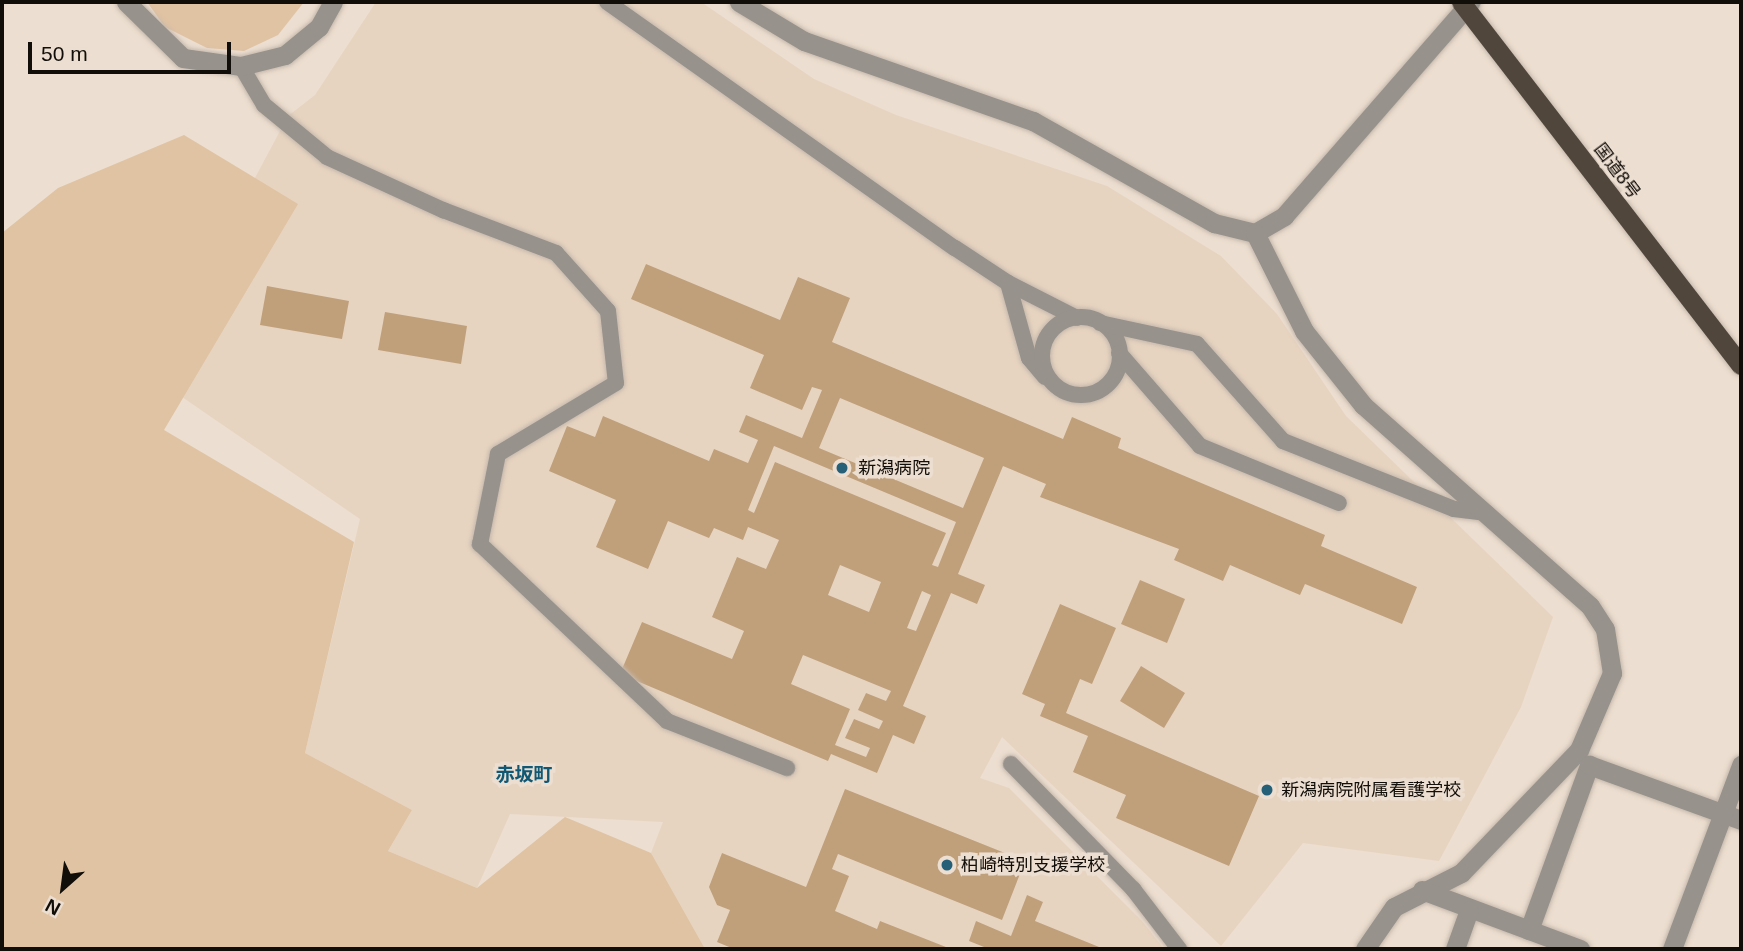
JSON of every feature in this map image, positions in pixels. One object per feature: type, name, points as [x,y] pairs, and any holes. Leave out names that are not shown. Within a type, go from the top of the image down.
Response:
[{"type":"highway","name":"国道8号","points":[[1465,3],[1741,365]]},
{"type":"street","points":[[126,2],[183,58],[241,66],[285,55],[319,27],[333,2]]},
{"type":"street","points":[[739,2],[804,41],[1033,121],[1214,223],[1255,233],[1284,216],[1465,3]]},
{"type":"street","points":[[1255,233],[1304,331],[1363,405],[1590,606],[1605,629],[1612,673],[1529,930]]},
{"type":"street","points":[[1584,757],[1732,817]]},
{"type":"street","points":[[1365,949],[1395,907],[1422,890],[1461,873],[1584,757]]},
{"type":"street","points":[[1672,949],[1732,817],[1741,765]]},
{"type":"street","points":[[1422,890],[1469,910],[1580,949]]},
{"type":"street","points":[[1455,949],[1469,910]]},
{"type":"lane","points":[[607,2],[1009,283],[1077,318],[1197,344],[1283,441],[1454,509],[1487,513]]},
{"type":"lane","points":[[241,66],[264,105],[327,157],[443,210],[556,253],[608,312],[616,383],[498,454],[480,544],[667,721],[787,768]]},
{"type":"lane","points":[[1009,283],[1029,358],[1061,390],[1085,395],[1107,385],[1142,381]]},
{"type":"lane","points":[[1052,382],[1042,360],[1047,337],[1065,321],[1077,318]]},
{"type":"lane","points":[[1100,323],[1110,330],[1119,353],[1200,446],[1339,503]]},
{"type":"lane","points":[[1107,385],[1119,365],[1119,353]]},
{"type":"lane","points":[[1011,764],[1133,889],[1179,949]]},
{"type":"shaded area","points":[[147,2],[304,2],[278,35],[244,51],[207,48],[165,27]]},
{"type":"shaded area","name":"新潟病院","points":[[376,2],[701,2],[814,79],[896,115],[1107,186],[1221,256],[1277,314],[1346,416],[1553,617],[1521,707],[1439,861],[1303,843],[1221,946],[1002,737],[980,778],[1009,788],[1142,921],[1164,949],[688,949],[651,853],[663,822],[510,814],[477,888],[388,851],[412,810],[305,753],[360,519],[150,375],[288,116],[315,95]]},
{"type":"shaded area","points":[[184,135],[298,204],[164,430],[354,542],[305,753],[412,810],[388,851],[477,888],[565,817],[651,853],[705,949],[2,949],[2,233],[58,188]]},
{"type":"building","points":[[646,264],[780,320],[798,277],[850,298],[832,342],[1063,439],[1072,417],[1121,438],[1118,448],[1325,535],[1321,546],[1417,587],[1402,624],[1305,584],[1300,595],[1230,565],[1223,581],[1174,560],[1179,549],[1040,497],[1046,484],[1003,466],[958,574],[985,585],[977,604],[951,593],[903,706],[926,716],[914,744],[893,735],[877,773],[831,754],[828,761],[620,674],[642,622],[732,659],[744,631],[712,617],[737,557],[766,569],[779,540],[748,527],[743,540],[714,528],[709,538],[668,521],[648,569],[596,547],[616,500],[549,471],[567,426],[595,437],[603,416],[709,461],[714,449],[748,463],[758,440],[739,432],[746,415],[802,438],[822,390],[812,387],[802,410],[750,388],[764,355],[631,299]],"holes":[[[840,398],[984,458],[963,508],[819,448]],[[774,446],[956,522],[938,567],[932,565],[946,533],[775,462],[754,513],[748,510]],[[840,565],[881,582],[869,612],[828,595]],[[922,591],[931,595],[916,631],[907,628]],[[803,655],[891,691],[886,701],[866,693],[858,710],[883,721],[879,729],[854,719],[845,738],[870,748],[866,757],[835,745],[850,709],[791,684]]]},
{"type":"building","points":[[267,286],[349,301],[342,339],[260,325]]},
{"type":"building","points":[[385,312],[467,326],[461,364],[378,350]]},
{"type":"building","points":[[1140,580],[1185,599],[1167,643],[1121,624]]},
{"type":"building","points":[[1060,604],[1116,628],[1092,684],[1080,679],[1066,713],[1259,796],[1229,866],[1116,818],[1126,795],[1073,772],[1088,736],[1040,716],[1045,704],[1022,694]]},
{"type":"building","points":[[1141,666],[1185,693],[1164,728],[1120,701]]},
{"type":"building","points":[[845,789],[1025,861],[1002,920],[838,854],[832,869],[849,876],[835,911],[877,929],[880,921],[951,949],[734,949],[717,942],[730,910],[717,905],[709,887],[722,853],[806,887]]},
{"type":"building","points":[[1027,895],[1043,902],[1035,921],[1104,949],[989,949],[969,941],[976,921],[1011,936]]},
{"type":"place","name":"新潟病院","points":[[842,468]]},
{"type":"place","name":"新潟病院附属看護学校","points":[[1267,790]]},
{"type":"place","name":"柏崎特別支援学校","points":[[947,865]]},
{"type":"district","name":"赤坂町","points":[[524,775]]}]
